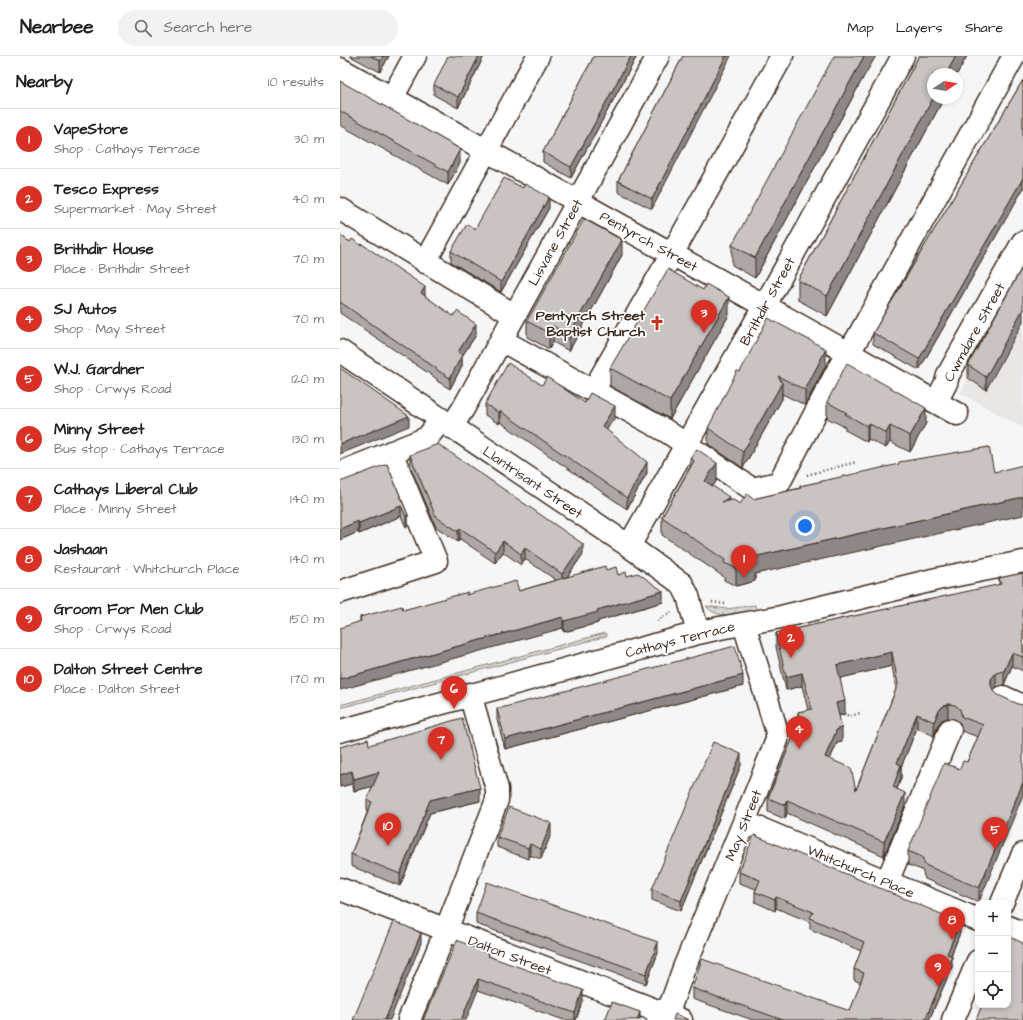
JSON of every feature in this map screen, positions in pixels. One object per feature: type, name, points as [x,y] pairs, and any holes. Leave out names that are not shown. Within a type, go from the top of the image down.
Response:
[{"type":"street","points":[[392,98],[415,56]]},
{"type":"street","points":[[426,262],[538,56]]},
{"type":"street","name":"Lisvane Street","points":[[340,473],[427,438],[463,409],[658,56]]},
{"type":"street","points":[[593,391],[672,254],[782,56]]},
{"type":"street","name":"Brithdir Street","points":[[629,546],[903,56]]},
{"type":"street","points":[[501,340],[666,431],[752,490],[779,483],[840,366],[1014,56]]},
{"type":"street","name":"Pentyrch Street","points":[[340,69],[957,414]]},
{"type":"street","points":[[340,209],[514,316]]},
{"type":"street","name":"Cwmdare Street","points":[[936,402],[946,383],[948,375],[1023,242]]},
{"type":"street","name":"Llantrisant Street","points":[[340,351],[446,424],[629,546],[682,584],[688,596],[698,633]]},
{"type":"street","points":[[340,592],[436,561],[391,452]]},
{"type":"street","name":"Cathays Terrace","points":[[340,731],[470,694],[698,633],[781,617],[944,578],[1023,562]]},
{"type":"street","name":"May Street","points":[[668,1018],[671,1004],[684,968],[776,740],[777,732],[744,624]]},
{"type":"street","points":[[409,1020],[497,800],[497,789],[470,694]]},
{"type":"street","points":[[1003,697],[1023,706]]},
{"type":"street","points":[[886,882],[950,730]]},
{"type":"street","name":"Whitchurch Place","points":[[744,822],[975,919]]},
{"type":"street","points":[[1003,900],[1023,854]]},
{"type":"street","name":"Dalton Street","points":[[340,889],[668,1018]]},
{"type":"street","points":[[1011,928],[1023,933]]},
{"type":"street","points":[[953,1020],[975,968]]},
{"type":"path","points":[[779,483],[856,462]]},
{"type":"path","points":[[842,713],[850,716],[860,714]]},
{"type":"shaded area","points":[[1023,279],[1023,428],[960,393]]},
{"type":"shaded area","points":[[755,605],[756,610],[730,615],[716,613],[711,611],[706,606],[727,609]]},
{"type":"shaded area","points":[[605,633],[607,636],[340,708],[340,705]]},
{"type":"building","points":[[371,56],[383,56],[380,61]]},
{"type":"building","points":[[448,56],[479,56],[458,97],[434,85]]},
{"type":"building","points":[[594,56],[631,56],[571,167],[543,152]]},
{"type":"building","points":[[683,56],[726,56],[652,199],[618,181]]},
{"type":"building","points":[[834,56],[864,56],[755,258],[732,245]]},
{"type":"building","points":[[919,56],[956,56],[949,68],[927,68],[927,104],[930,104],[827,296],[798,280]]},
{"type":"building","points":[[1023,80],[1023,178],[919,359],[873,333]]},
{"type":"building","points":[[340,81],[460,149],[448,172],[340,111]]},
{"type":"building","points":[[504,178],[523,188],[525,184],[549,197],[501,282],[451,251],[467,224],[475,229]]},
{"type":"building","points":[[584,219],[622,240],[569,335],[553,326],[549,333],[527,321]]},
{"type":"building","points":[[340,235],[350,242],[352,239],[361,245],[362,244],[425,287],[421,293],[453,316],[457,311],[476,324],[458,352],[462,355],[450,378],[340,302]]},
{"type":"building","points":[[1023,266],[1023,309],[986,377],[968,365]]},
{"type":"building","points":[[668,269],[703,290],[706,284],[729,297],[670,401],[610,368]]},
{"type":"building","points":[[768,318],[826,349],[805,390],[778,376],[782,383],[743,452],[708,428],[737,371],[740,372]]},
{"type":"building","points":[[508,363],[542,385],[547,377],[585,403],[590,393],[615,406],[602,426],[647,462],[627,498],[500,411],[499,413],[485,404]]},
{"type":"building","points":[[847,363],[926,408],[910,436],[890,426],[886,433],[868,423],[867,426],[827,402]]},
{"type":"building","points":[[340,368],[409,416],[340,444]]},
{"type":"building","points":[[438,444],[583,544],[562,574],[525,548],[521,554],[503,541],[495,552],[460,528],[458,531],[436,517],[410,455]]},
{"type":"building","points":[[989,447],[994,472],[1023,465],[1023,497],[753,557],[755,563],[736,568],[724,563],[725,560],[662,517],[694,461],[690,458],[697,449],[717,463],[705,481],[729,497],[722,502],[733,500],[740,504],[747,494],[753,499],[801,488],[800,486],[899,464],[899,462]]},
{"type":"building","points":[[387,464],[408,515],[406,516],[401,506],[340,529],[340,482]]},
{"type":"building","points":[[605,566],[606,570],[616,567],[618,575],[626,572],[627,576],[638,573],[663,591],[597,610],[598,612],[564,621],[563,617],[340,679],[340,628],[361,621],[360,617],[402,606],[403,610],[468,592],[466,595],[516,581],[519,591]]},
{"type":"building","points":[[1023,573],[1023,657],[1012,653],[1004,671],[996,673],[991,679],[991,685],[993,690],[998,695],[1023,705],[1023,782],[979,888],[925,865],[922,857],[908,851],[944,763],[960,769],[963,761],[967,762],[983,725],[962,717],[960,709],[955,705],[948,704],[942,707],[934,722],[917,714],[897,763],[901,765],[893,787],[905,793],[884,842],[787,800],[785,805],[768,798],[800,720],[798,712],[812,709],[802,673],[786,677],[776,633],[1001,584],[999,578]],"holes":[[[892,652],[898,684],[856,790],[851,768],[825,757],[837,729],[842,728],[836,703],[845,701],[837,665]]]},
{"type":"building","points":[[735,646],[743,675],[505,739],[497,709]]},
{"type":"building","points":[[462,718],[480,788],[430,800],[400,874],[351,854],[372,802],[367,800],[379,772],[354,779],[352,771],[340,775],[340,747],[368,739],[369,745]]},
{"type":"building","points":[[713,742],[741,754],[681,901],[652,889]]},
{"type":"building","points":[[509,807],[551,823],[541,849],[530,844],[528,848],[497,837]]},
{"type":"building","points":[[754,835],[960,922],[947,954],[952,956],[925,1020],[783,1020],[692,988],[702,959],[850,1011],[864,973],[854,969],[864,942],[810,918],[813,912],[776,897],[775,900],[755,892],[760,880],[739,872]]},
{"type":"building","points":[[487,882],[658,942],[646,974],[476,913]]},
{"type":"building","points":[[394,921],[421,933],[385,1020],[353,1020]]},
{"type":"building","points":[[1011,937],[1023,943],[1023,1020],[976,1020],[981,1008],[1011,1008]]},
{"type":"building","points":[[457,940],[489,954],[488,956],[583,990],[575,1013],[478,979],[461,1020],[423,1020]]},
{"type":"building","points":[[612,1002],[640,1012],[637,1020],[605,1020]]},
{"type":"building","points":[[675,1014],[689,1020],[673,1020]]},
{"type":"place","name":"Pentyrch Street Baptist Church","points":[[657,323]]},
{"type":"place","name":"Brithdir House","points":[[704,333]]},
{"type":"place","name":"VapeStore","points":[[744,578]]},
{"type":"place","name":"Tesco Express","points":[[791,658]]},
{"type":"place","name":"Minny Street","points":[[454,709]]},
{"type":"place","name":"SJ Autos","points":[[799,749]]},
{"type":"place","name":"Cathays Liberal Club","points":[[441,760]]},
{"type":"place","name":"Dalton Street Centre","points":[[388,846]]},
{"type":"place","name":"W.J. Gardner","points":[[995,850]]},
{"type":"place","name":"Jashaan","points":[[952,940]]},
{"type":"place","name":"Groom For Men Club","points":[[938,987]]}]
